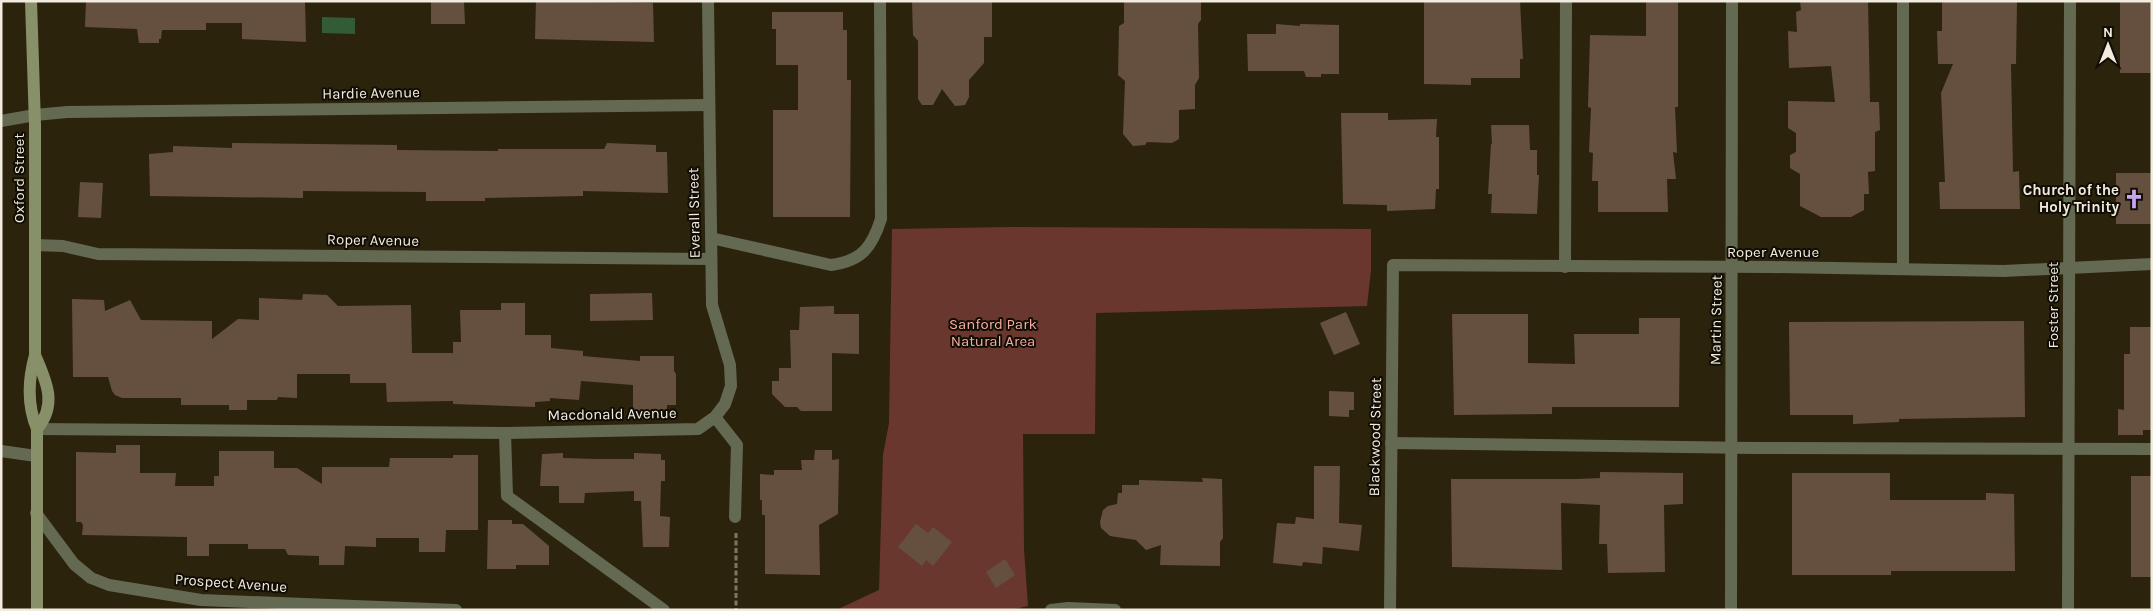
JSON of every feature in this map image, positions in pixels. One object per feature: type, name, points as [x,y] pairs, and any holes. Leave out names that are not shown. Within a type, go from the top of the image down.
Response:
[{"type":"street","name":"Oxford Street","points":[[31,1],[35,115],[35,355],[29,375],[31,414],[37,429],[37,610]]},
{"type":"street","name":"Everall Street","points":[[708,1],[712,305],[730,364],[731,386],[725,404],[716,418]]},
{"type":"street","points":[[711,238],[831,265],[848,263],[862,253],[875,238],[881,219],[880,1]]},
{"type":"street","points":[[1565,267],[1566,1]]},
{"type":"street","name":"Martin Street","points":[[1731,610],[1732,1]]},
{"type":"street","points":[[1903,1],[1903,269]]},
{"type":"street","name":"Foster Street","points":[[2068,610],[2070,1]]},
{"type":"street","name":"Hardie Avenue","points":[[1,121],[67,112],[709,105]]},
{"type":"street","name":"Roper Avenue","points":[[35,245],[63,246],[98,254],[711,259]]},
{"type":"street","name":"Roper Avenue","points":[[1393,265],[2004,271],[2152,264]]},
{"type":"street","name":"Blackwood Street","points":[[1390,610],[1393,265]]},
{"type":"street","name":"Oxford Street","points":[[35,355],[46,381],[49,407],[43,422],[37,429]]},
{"type":"street","points":[[716,418],[737,445],[736,517]]},
{"type":"street","name":"Macdonald Avenue","points":[[37,429],[505,433],[698,429],[716,418]]},
{"type":"street","points":[[505,433],[507,496],[664,610]]},
{"type":"street","points":[[1391,443],[1731,448],[2152,449]]},
{"type":"street","points":[[1,451],[36,456]]},
{"type":"street","name":"Prospect Avenue","points":[[36,513],[74,564],[91,578],[109,585],[201,600],[456,610]]},
{"type":"street","points":[[1051,610],[1068,608],[1115,610]]},
{"type":"path","points":[[736,517],[736,610]]},
{"type":"green space","name":"Sanford Park Natural Area","points":[[1012,227],[1371,229],[1371,270],[1367,306],[1096,313],[1095,434],[1023,434],[1024,549],[1028,606],[1011,610],[836,610],[879,590],[883,455],[889,423],[892,229]]},
{"type":"shaded area","points":[[322,17],[355,18],[355,34],[322,33]]},
{"type":"building","points":[[86,1],[305,1],[306,42],[242,39],[242,23],[206,23],[206,30],[162,30],[159,43],[139,43],[137,29],[85,27]]},
{"type":"building","points":[[431,1],[464,1],[465,24],[431,24]]},
{"type":"building","points":[[536,1],[653,3],[654,42],[535,39]]},
{"type":"building","points":[[912,1],[992,1],[992,37],[984,37],[984,63],[969,80],[969,97],[965,105],[955,106],[942,89],[933,105],[922,105],[918,99],[918,41],[913,35]]},
{"type":"building","points":[[1124,1],[1201,1],[1201,20],[1198,24],[1199,78],[1195,85],[1195,109],[1179,110],[1179,139],[1172,143],[1147,142],[1145,145],[1133,146],[1123,134],[1125,81],[1118,75],[1119,26],[1124,23]]},
{"type":"building","points":[[1424,1],[1520,1],[1523,59],[1520,59],[1520,78],[1471,78],[1471,85],[1424,84]]},
{"type":"building","points":[[1646,1],[1678,1],[1678,107],[1675,107],[1677,153],[1673,152],[1676,179],[1667,179],[1668,212],[1598,212],[1598,181],[1592,181],[1593,153],[1589,152],[1591,108],[1588,107],[1590,35],[1646,36]]},
{"type":"building","points":[[1800,1],[1868,1],[1870,102],[1879,102],[1880,130],[1875,132],[1875,171],[1868,172],[1869,194],[1864,194],[1864,210],[1851,217],[1821,217],[1800,206],[1800,174],[1790,168],[1790,155],[1796,152],[1796,133],[1788,128],[1788,101],[1835,102],[1831,66],[1789,68],[1788,31],[1797,32],[1796,12],[1801,10]]},
{"type":"building","points":[[1942,1],[2017,1],[2016,64],[2011,64],[2013,172],[2019,171],[2020,209],[1940,209],[1939,182],[1945,182],[1941,93],[1953,64],[1938,64],[1937,31],[1942,31]]},
{"type":"building","points":[[2120,1],[2152,1],[2152,73],[2120,73]]},
{"type":"building","points":[[772,12],[843,12],[843,30],[847,30],[847,80],[851,80],[850,217],[773,217],[773,110],[798,110],[798,65],[776,65],[776,29],[772,29]]},
{"type":"building","points":[[1276,24],[1300,26],[1300,24],[1339,25],[1339,74],[1321,74],[1321,77],[1306,77],[1304,71],[1248,71],[1247,34],[1276,34]]},
{"type":"building","points":[[1341,113],[1388,113],[1388,120],[1437,119],[1436,137],[1439,137],[1439,189],[1436,189],[1435,209],[1387,211],[1387,205],[1343,204]]},
{"type":"building","points":[[1491,125],[1529,125],[1530,150],[1537,150],[1537,175],[1539,175],[1537,214],[1491,213],[1492,194],[1488,194],[1492,144]]},
{"type":"building","points":[[232,143],[397,145],[397,150],[498,151],[498,149],[604,149],[607,143],[656,145],[656,152],[667,152],[668,193],[583,191],[583,196],[485,198],[485,201],[426,201],[426,192],[303,191],[303,198],[150,196],[149,154],[173,152],[173,146],[232,148]]},
{"type":"building","name":"Church of the Holy Trinity","points":[[2116,173],[2152,173],[2152,224],[2116,224]]},
{"type":"building","points":[[80,182],[103,183],[101,218],[78,217]]},
{"type":"building","points":[[652,293],[653,320],[590,321],[590,294]]},
{"type":"building","points":[[303,294],[327,295],[338,306],[411,305],[412,353],[453,353],[453,342],[461,342],[460,310],[501,310],[501,303],[525,303],[525,335],[551,335],[551,348],[583,351],[583,356],[640,361],[640,356],[674,356],[676,405],[667,405],[667,412],[633,412],[633,385],[581,381],[579,400],[550,398],[550,401],[535,402],[535,407],[453,404],[453,401],[387,402],[386,383],[350,383],[350,374],[297,374],[297,398],[278,397],[277,400],[247,400],[247,410],[229,410],[229,405],[181,405],[181,398],[122,398],[115,395],[112,391],[108,377],[73,377],[72,299],[104,300],[105,311],[130,300],[141,320],[212,321],[212,339],[238,319],[259,320],[259,298],[302,300]]},
{"type":"building","points":[[834,306],[834,314],[859,314],[859,354],[832,353],[832,411],[801,411],[797,407],[785,407],[772,394],[772,381],[779,381],[779,368],[791,368],[790,330],[799,330],[800,307]]},
{"type":"building","points":[[1346,312],[1360,344],[1334,355],[1320,323]]},
{"type":"building","points":[[1452,314],[1528,314],[1528,363],[1575,364],[1574,334],[1639,334],[1639,318],[1680,318],[1679,407],[1552,407],[1552,414],[1454,415]]},
{"type":"building","points":[[2024,321],[2025,417],[1899,419],[1899,422],[1853,424],[1853,415],[1790,415],[1789,322]]},
{"type":"building","points":[[2130,327],[2152,327],[2152,430],[2143,430],[2143,435],[2118,435],[2118,409],[2124,410],[2124,354],[2130,354]]},
{"type":"building","points":[[1329,391],[1354,392],[1354,410],[1349,410],[1349,417],[1329,416]]},
{"type":"building","points":[[116,445],[140,445],[140,473],[176,473],[175,486],[214,486],[214,476],[219,476],[219,451],[274,451],[274,468],[297,468],[322,484],[322,467],[389,467],[390,458],[453,458],[453,455],[478,455],[478,530],[446,530],[445,552],[419,552],[419,538],[376,538],[376,547],[345,546],[344,565],[319,565],[319,556],[288,555],[285,549],[248,549],[248,544],[209,544],[209,556],[187,556],[187,537],[82,535],[83,525],[81,522],[76,522],[76,452],[116,453]]},
{"type":"building","points":[[815,450],[832,450],[832,460],[839,459],[838,514],[819,525],[820,575],[765,574],[765,515],[762,515],[762,500],[760,500],[760,474],[774,475],[774,470],[802,470],[801,460],[814,460]]},
{"type":"building","points":[[563,453],[563,458],[598,459],[634,459],[634,453],[661,454],[661,460],[665,460],[665,481],[661,481],[660,516],[670,517],[669,547],[643,547],[641,501],[634,501],[634,491],[585,493],[584,503],[559,503],[559,486],[540,486],[542,454]]},
{"type":"building","points":[[1314,466],[1340,466],[1339,523],[1362,525],[1359,551],[1323,547],[1322,564],[1303,562],[1302,566],[1273,563],[1277,523],[1295,524],[1296,517],[1314,519]]},
{"type":"building","points":[[1600,472],[1683,473],[1683,504],[1664,505],[1665,572],[1608,573],[1607,544],[1599,544],[1600,505],[1561,503],[1562,570],[1452,567],[1451,479],[1600,478]]},
{"type":"building","points":[[1792,473],[1890,473],[1890,500],[1986,500],[1986,493],[2014,494],[2015,571],[1891,571],[1891,575],[1792,575]]},
{"type":"building","points":[[2131,476],[2152,476],[2152,577],[2131,577]]},
{"type":"building","points":[[1202,478],[1222,479],[1223,538],[1220,542],[1220,566],[1160,565],[1161,545],[1146,550],[1136,540],[1110,536],[1101,528],[1100,522],[1103,510],[1108,506],[1117,504],[1118,493],[1122,493],[1122,485],[1139,485],[1139,480],[1203,482]]},
{"type":"building","points":[[488,520],[512,520],[512,524],[523,524],[549,546],[549,565],[516,565],[516,569],[487,569]]},
{"type":"building","points":[[916,524],[928,533],[933,527],[952,542],[933,566],[926,560],[922,566],[898,547]]},
{"type":"building","points":[[1005,559],[1015,575],[996,588],[986,572]]},
{"type":"place","name":"Church of the Holy Trinity","points":[[2134,199]]}]
